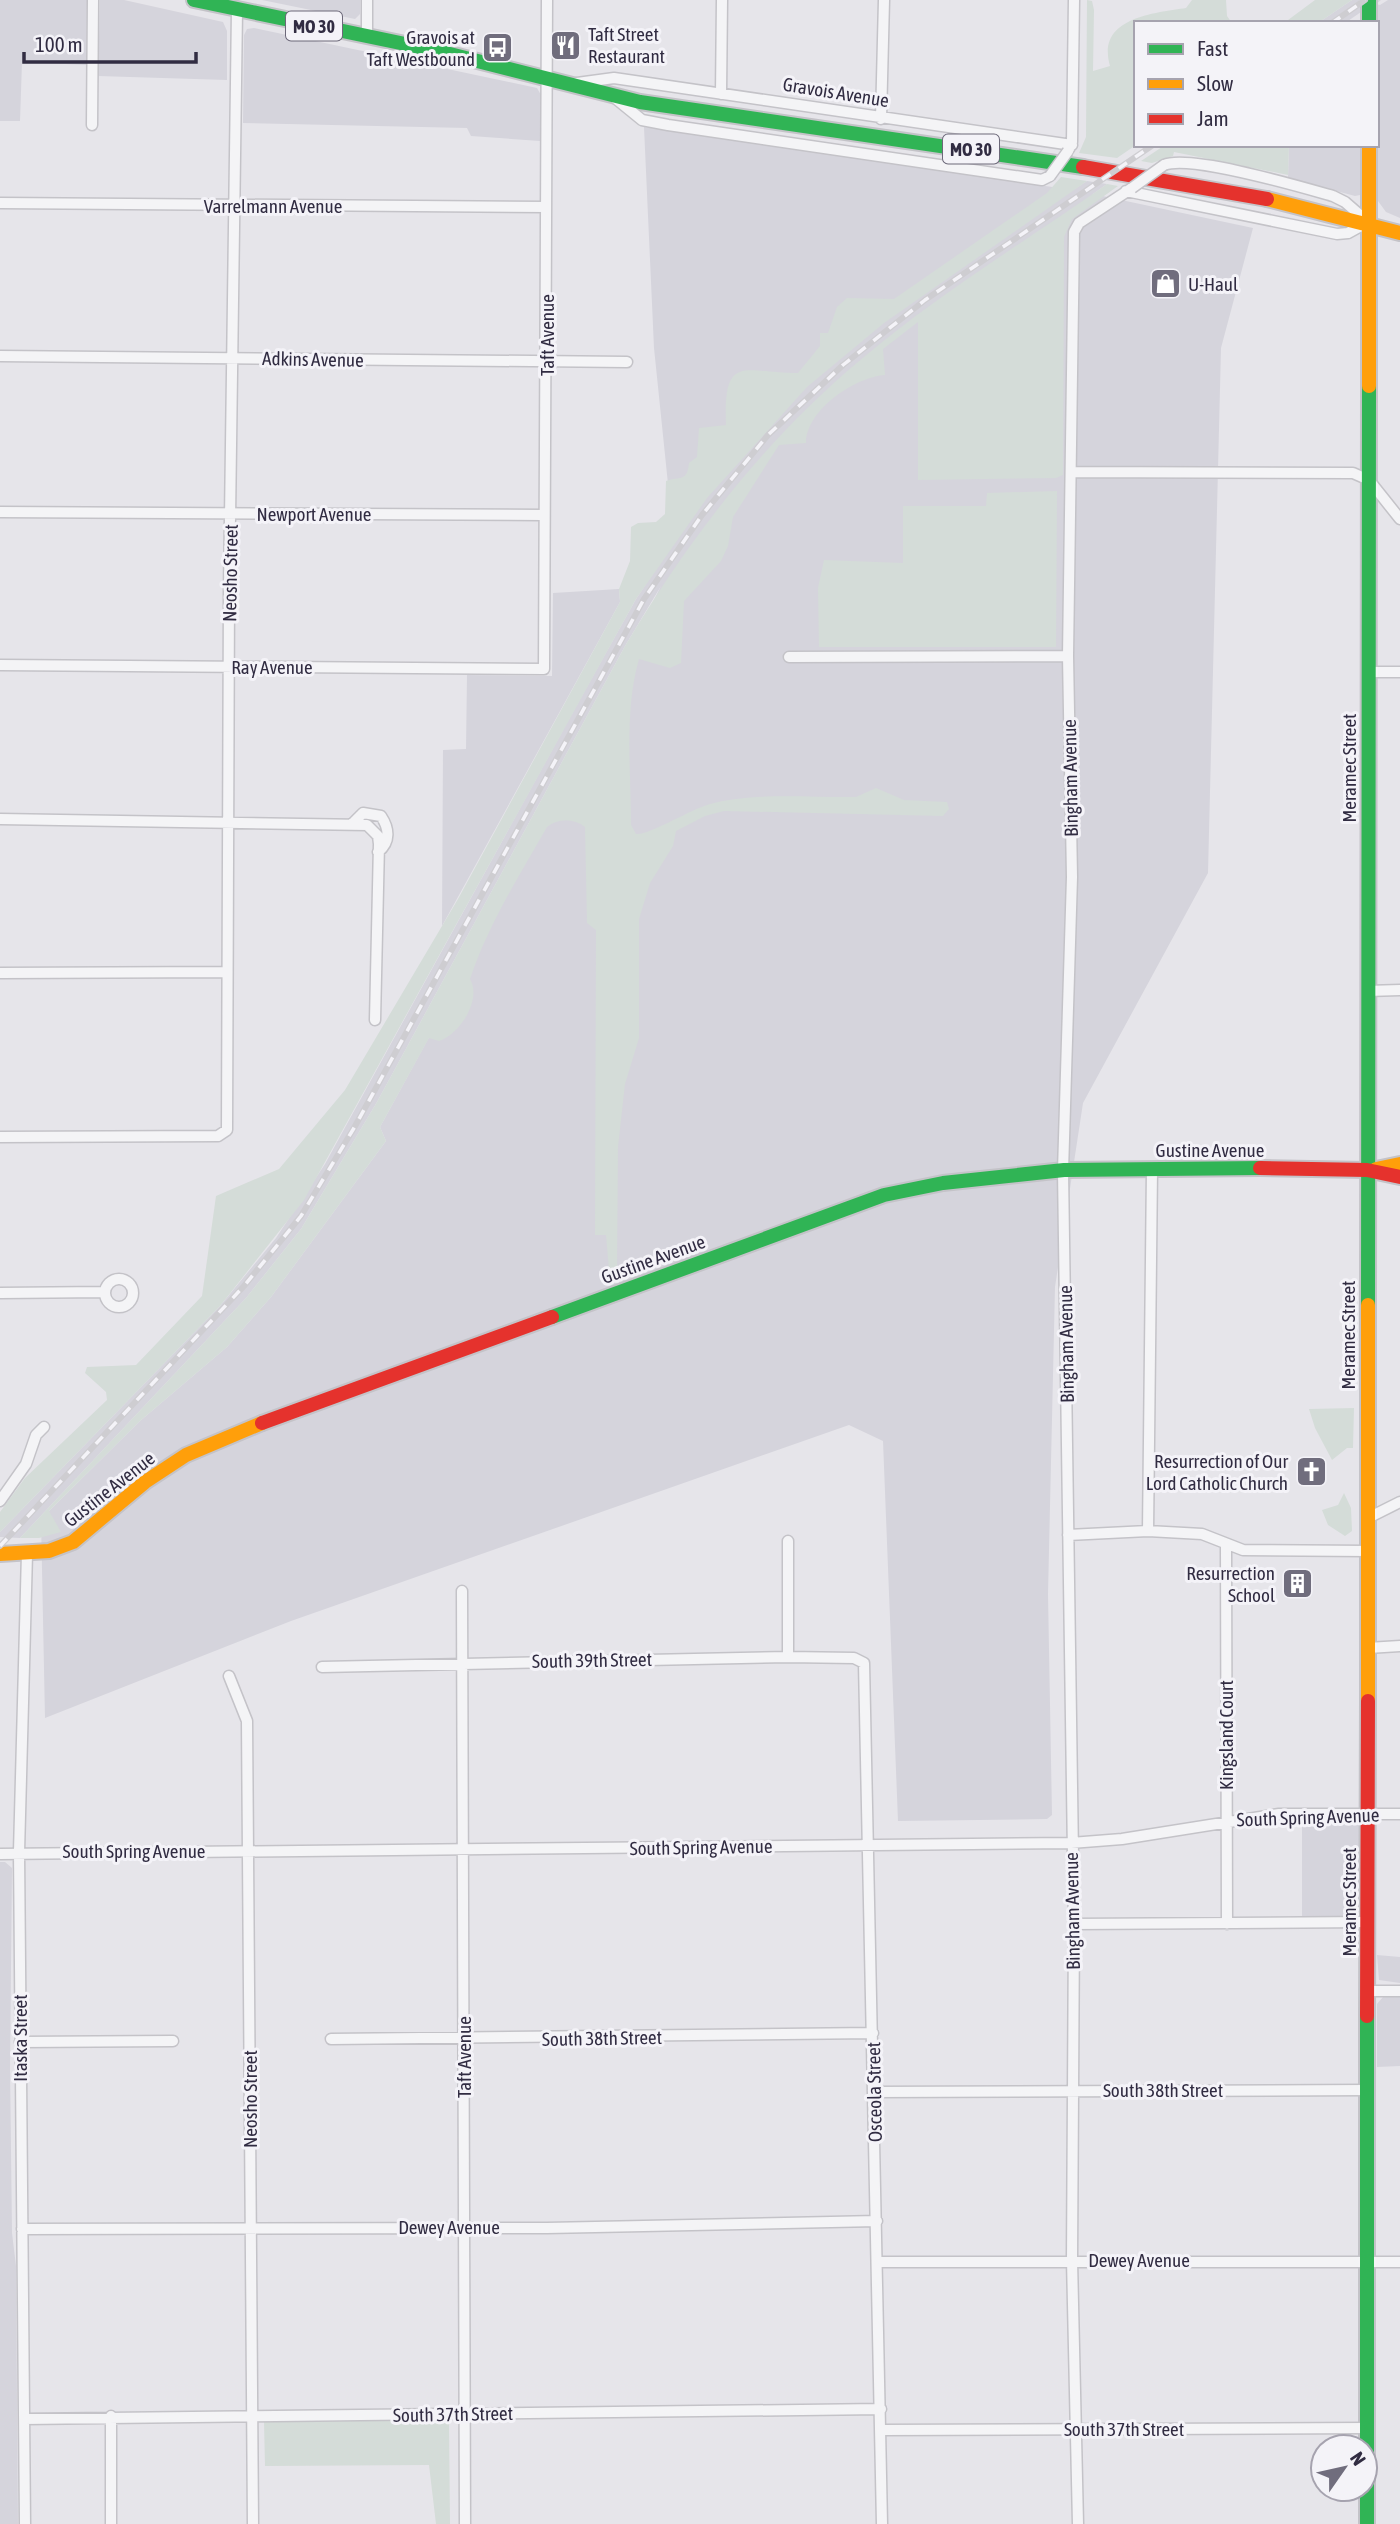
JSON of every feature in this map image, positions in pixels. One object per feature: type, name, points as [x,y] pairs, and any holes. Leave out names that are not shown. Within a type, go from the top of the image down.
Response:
[{"type":"street","points":[[92,125],[93,0]]},
{"type":"street","name":"Gravois Avenue","points":[[199,0],[548,78],[612,95],[1178,181],[1279,200],[1368,222],[1400,233]]},
{"type":"street","points":[[367,0],[367,37]]},
{"type":"street","name":"Taft Avenue","points":[[544,669],[547,0]]},
{"type":"street","points":[[721,94],[722,0]]},
{"type":"street","points":[[881,119],[884,0]]},
{"type":"street","points":[[1070,148],[1074,0]]},
{"type":"street","points":[[1369,0],[1369,21]]},
{"type":"street","name":"Neosho Street","points":[[0,1137],[222,1135],[226,1130],[237,10]]},
{"type":"street","name":"Gravois Avenue","points":[[573,84],[614,78],[1070,148],[1050,176],[1042,180],[668,125],[632,114],[612,95]]},
{"type":"street","name":"Meramec Street","points":[[1367,2524],[1369,147]]},
{"type":"street","name":"Gravois Avenue","points":[[1129,190],[1164,166],[1177,162],[1241,173],[1333,195],[1368,222]]},
{"type":"street","points":[[1129,190],[1337,234],[1348,233],[1368,222]]},
{"type":"street","name":"Bingham Avenue","points":[[1078,2524],[1072,2260],[1074,1924],[1063,1171],[1072,877],[1068,656],[1074,232],[1080,223],[1129,190]]},
{"type":"street","name":"Varrelmann Avenue","points":[[0,203],[235,207],[546,207]]},
{"type":"street","name":"Adkins Avenue","points":[[0,356],[627,362]]},
{"type":"street","points":[[1071,472],[1353,473],[1369,480],[1400,519]]},
{"type":"street","name":"Newport Avenue","points":[[0,512],[543,514]]},
{"type":"street","points":[[789,657],[1068,656]]},
{"type":"street","name":"Ray Avenue","points":[[0,665],[544,669]]},
{"type":"street","points":[[1368,672],[1400,672]]},
{"type":"street","points":[[352,824],[363,813],[380,816],[388,834],[385,845],[378,852]]},
{"type":"street","points":[[0,820],[227,821],[352,824],[370,828],[378,836],[375,1020]]},
{"type":"street","points":[[0,973],[226,972]]},
{"type":"street","points":[[1367,991],[1400,990]]},
{"type":"street","name":"Gustine Avenue","points":[[0,1554],[49,1551],[73,1542],[145,1482],[186,1455],[246,1429],[884,1195],[978,1176],[1152,1169],[1367,1170],[1400,1164]]},
{"type":"street","points":[[1148,1531],[1152,1169]]},
{"type":"street","name":"Gustine Avenue","points":[[1367,1170],[1400,1177]]},
{"type":"street","points":[[0,1293],[104,1293]]},
{"type":"street","points":[[0,1501],[22,1471],[36,1435],[44,1427]]},
{"type":"street","points":[[1368,1518],[1400,1502]]},
{"type":"street","points":[[1068,1535],[1148,1531],[1202,1534],[1244,1550],[1368,1551]]},
{"type":"street","points":[[788,1541],[788,1657]]},
{"type":"street","name":"Kingsland Court","points":[[1226,1545],[1227,1924]]},
{"type":"street","name":"Itaska Street","points":[[25,2524],[19,1852],[27,1553]]},
{"type":"street","name":"Taft Avenue","points":[[462,1591],[465,2524]]},
{"type":"street","points":[[1368,1648],[1400,1646]]},
{"type":"street","name":"South 39th Street","points":[[322,1667],[463,1664],[475,1661],[788,1657],[863,1660]]},
{"type":"street","name":"Osceola Street","points":[[863,1660],[866,1670],[882,2430],[881,2524]]},
{"type":"street","name":"Neosho Street","points":[[229,1676],[247,1721],[253,2524]]},
{"type":"street","name":"South Spring Avenue","points":[[0,1854],[1071,1843],[1122,1839],[1226,1820],[1279,1814],[1400,1814]]},
{"type":"street","points":[[1074,1924],[1368,1922]]},
{"type":"street","points":[[1368,1991],[1400,1991]]},
{"type":"street","name":"South 38th Street","points":[[331,2039],[463,2040],[873,2034]]},
{"type":"street","points":[[20,2042],[173,2041]]},
{"type":"street","name":"South 38th Street","points":[[874,2092],[1368,2090]]},
{"type":"street","name":"Dewey Avenue","points":[[22,2229],[628,2227],[877,2221]]},
{"type":"street","name":"Dewey Avenue","points":[[878,2262],[1400,2262]]},
{"type":"street","name":"South 37th Street","points":[[24,2418],[881,2409]]},
{"type":"street","points":[[111,2416],[111,2524]]},
{"type":"street","name":"South 37th Street","points":[[882,2430],[1367,2428]]},
{"type":"shaded area","points":[[0,0],[87,0],[86,65],[22,62],[20,121],[0,121]]},
{"type":"shaded area","points":[[100,0],[124,0],[223,22],[227,31],[227,80],[98,76]]},
{"type":"shaded area","points":[[262,0],[360,0],[360,14],[355,19]]},
{"type":"shaded area","points":[[1087,0],[1092,1],[1094,10],[1093,71],[1110,66],[1108,50],[1111,37],[1130,21],[1158,12],[1186,8],[1192,0],[1226,0],[1227,16],[1231,21],[1134,21],[1134,146],[1117,158],[1079,153],[1086,137]]},
{"type":"shaded area","points":[[1315,0],[1352,0],[1321,21],[1287,21]]},
{"type":"shaded area","points":[[1352,0],[1359,0],[1361,12],[1348,21],[1321,21]]},
{"type":"shaded area","points":[[1375,0],[1381,0],[1376,4],[1380,5],[1388,0],[1400,0],[1400,218],[1386,212],[1378,201],[1379,21],[1375,21]]},
{"type":"shaded area","points":[[254,28],[537,88],[541,95],[540,141],[471,136],[467,128],[243,123],[244,35],[247,29]]},
{"type":"shaded area","points":[[644,127],[1073,190],[1087,181],[1107,184],[1093,194],[1253,228],[1221,348],[1208,873],[1083,1103],[1055,1287],[1048,1594],[1052,1815],[1047,1819],[898,1821],[883,1441],[849,1425],[291,1621],[45,1718],[41,1519],[140,1421],[227,1347],[271,1297],[386,1141],[380,1127],[493,920],[661,586],[625,646],[377,1102],[301,1229],[246,1298],[20,1538],[0,1537],[0,1532],[220,1306],[276,1238],[325,1164],[636,599],[674,542],[654,348]]},
{"type":"shaded area","points":[[1162,147],[1289,147],[1288,175],[1174,152],[1173,156],[1152,163],[1141,161]]},
{"type":"shaded area","points":[[1289,147],[1361,147],[1360,195],[1355,196],[1288,178]]},
{"type":"shaded area","points":[[1061,177],[1087,181],[884,323],[807,387],[707,498],[636,599],[304,1200],[220,1306],[0,1532],[0,1512],[25,1478],[107,1400],[106,1392],[85,1373],[87,1367],[136,1365],[202,1296],[216,1196],[279,1169],[345,1090],[458,899],[620,602],[619,589],[630,561],[631,527],[638,523],[656,522],[665,514],[666,481],[685,476],[689,463],[697,457],[699,428],[726,425],[728,386],[733,376],[751,370],[798,373],[820,346],[820,333],[828,333],[837,307],[847,298],[894,299],[1047,193]]},
{"type":"shaded area","points":[[1107,184],[1118,186],[1072,219],[1064,237],[1063,475],[1056,478],[918,480],[918,322],[883,349],[885,375],[860,382],[834,397],[814,419],[806,443],[779,445],[733,517],[728,546],[721,561],[684,601],[681,663],[670,668],[639,659],[631,699],[629,741],[631,825],[636,834],[650,831],[710,804],[745,798],[856,797],[876,788],[904,800],[947,802],[949,809],[943,816],[724,811],[705,816],[676,831],[673,846],[650,883],[639,919],[639,1038],[625,1084],[618,1147],[617,1271],[609,1270],[606,1235],[595,1235],[596,930],[587,923],[585,827],[576,822],[561,821],[547,827],[495,920],[470,979],[473,997],[467,1015],[447,1037],[439,1041],[429,1038],[380,1127],[386,1141],[271,1297],[227,1347],[140,1421],[49,1511],[61,1532],[39,1538],[20,1538],[246,1298],[301,1229],[377,1102],[625,646],[676,566],[732,491],[794,421],[864,357],[953,289]]},
{"type":"shaded area","points":[[1057,491],[1056,647],[819,647],[818,588],[824,560],[903,563],[903,506],[986,506],[987,493]]},
{"type":"shaded area","points":[[619,589],[620,602],[442,926],[443,750],[466,749],[467,675],[552,676],[553,593]]},
{"type":"shaded area","points":[[1354,1408],[1353,1448],[1347,1448],[1332,1460],[1315,1428],[1309,1409]]},
{"type":"shaded area","points":[[1344,1493],[1351,1508],[1352,1531],[1345,1536],[1328,1525],[1322,1510],[1338,1505]]},
{"type":"shaded area","points":[[1302,1820],[1352,1820],[1360,1826],[1360,1909],[1354,1917],[1302,1918]]},
{"type":"shaded area","points":[[0,1862],[5,1862],[12,1868],[10,2068],[12,2233],[16,2266],[18,2524],[0,2524]]},
{"type":"shaded area","points":[[1377,1955],[1400,1957],[1400,1983],[1379,1980]]},
{"type":"shaded area","points":[[1383,1997],[1400,1997],[1400,2066],[1377,2067],[1377,2004]]},
{"type":"shaded area","points":[[443,2420],[449,2423],[450,2524],[436,2524],[429,2465],[265,2466],[264,2422]]},
{"type":"railway","points":[[1335,21],[1365,0]]},
{"type":"railway","points":[[0,1546],[244,1286],[301,1216],[354,1128],[644,599],[702,515],[768,435],[843,365],[925,300],[1150,147]]},
{"type":"traffic: fast","points":[[194,0],[434,50],[640,102],[1083,167]]},
{"type":"traffic: fast","points":[[1369,0],[1369,21]]},
{"type":"traffic: fast","points":[[1368,1305],[1369,386]]},
{"type":"traffic: fast","points":[[552,1317],[884,1195],[943,1183],[1064,1170],[1260,1168]]},
{"type":"traffic: fast","points":[[1367,2016],[1367,2524]]},
{"type":"traffic: slow","points":[[1369,147],[1369,386]]},
{"type":"traffic: slow","points":[[1267,199],[1400,233]]},
{"type":"traffic: slow","points":[[1376,1169],[1400,1164]]},
{"type":"traffic: slow","points":[[1368,1305],[1368,1701]]},
{"type":"traffic: slow","points":[[0,1554],[49,1551],[73,1542],[145,1482],[186,1455],[262,1423]]},
{"type":"traffic: jam","points":[[1083,167],[1267,199]]},
{"type":"traffic: jam","points":[[1260,1168],[1367,1170],[1400,1177]]},
{"type":"traffic: jam","points":[[262,1423],[552,1317]]},
{"type":"traffic: jam","points":[[1367,2016],[1368,1701]]},
{"type":"place","name":"Taft Street Restaurant","points":[[565,45]]},
{"type":"place","name":"Gravois at Taft Westbound","points":[[498,48]]},
{"type":"place","name":"U-Haul","points":[[1165,284]]},
{"type":"place","name":"Resurrection of Our Lord Catholic Church","points":[[1311,1472]]},
{"type":"place","name":"Resurrection School","points":[[1298,1584]]}]
